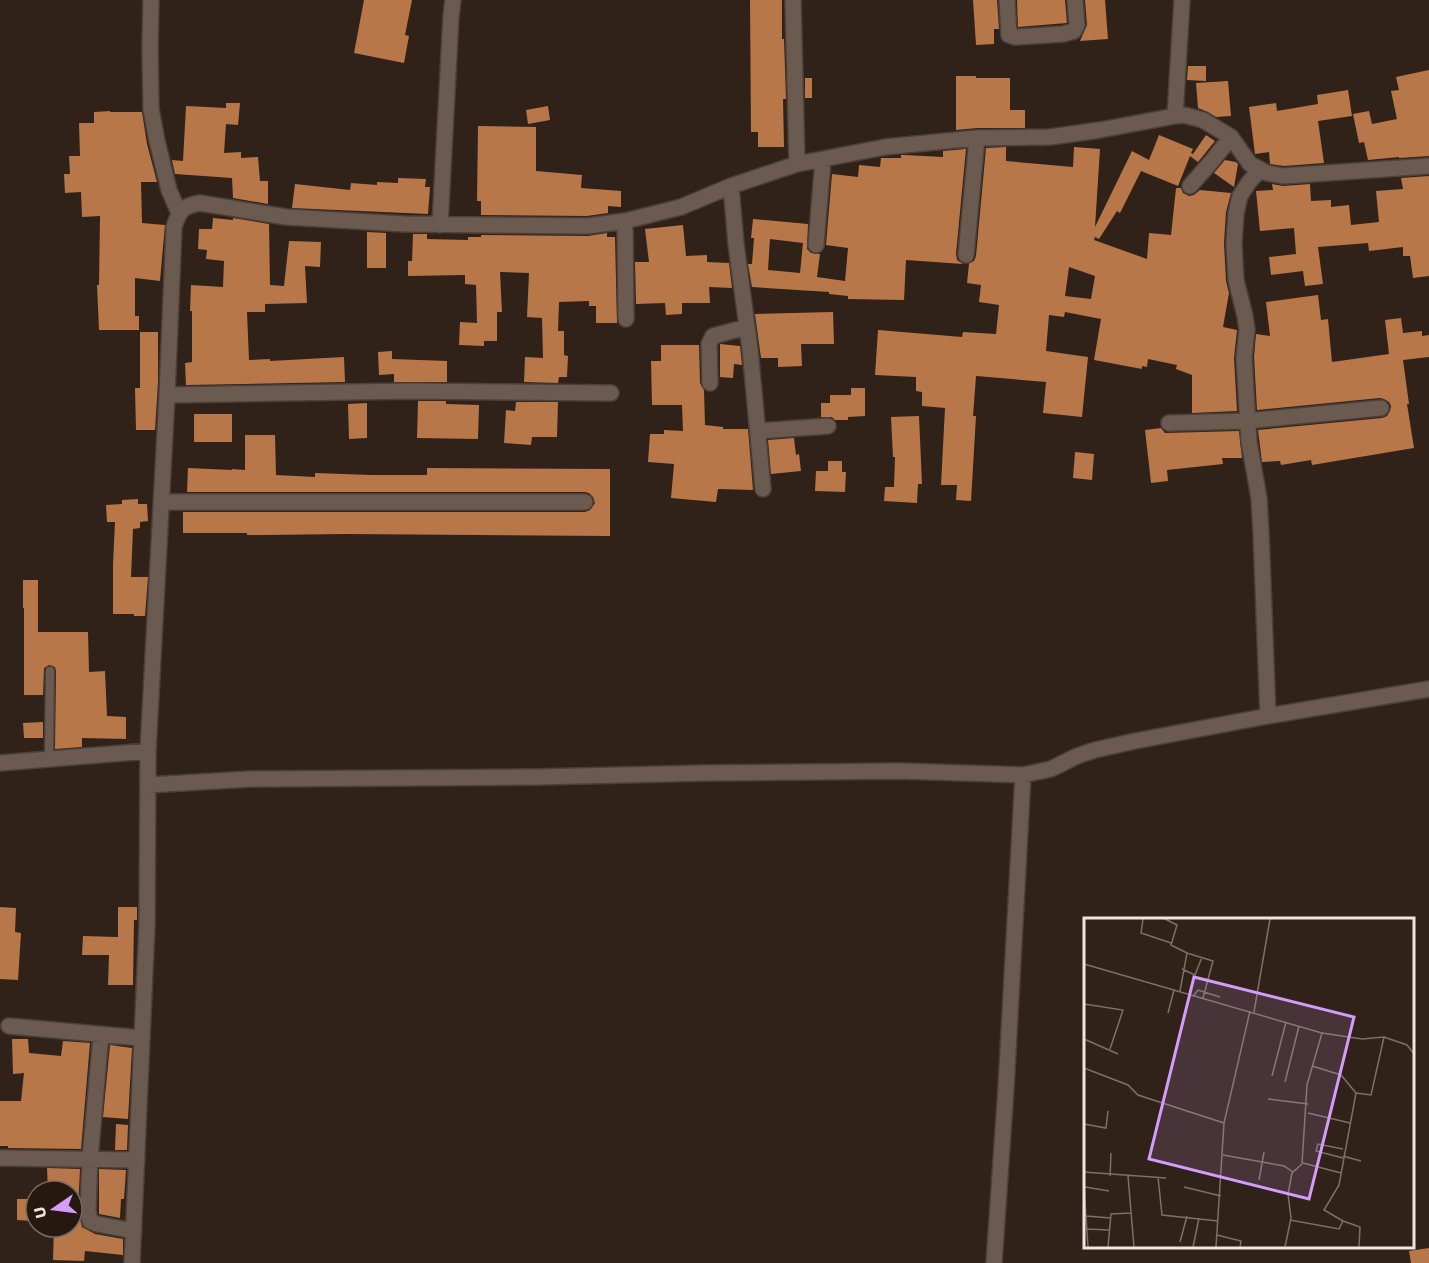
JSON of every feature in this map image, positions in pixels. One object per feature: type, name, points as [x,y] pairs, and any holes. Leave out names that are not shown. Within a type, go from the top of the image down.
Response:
[{"type":"street","points":[[151,0],[151,109],[169,190],[179,213]]},
{"type":"street","points":[[440,225],[453,0]]},
{"type":"street","points":[[793,0],[797,164]]},
{"type":"street","points":[[1007,0],[1009,35],[1016,37],[1063,34],[1074,31],[1077,25],[1075,0]]},
{"type":"street","points":[[1175,116],[1182,0]]},
{"type":"street","points":[[132,1263],[147,925],[148,751],[174,227],[179,213],[189,205],[200,203],[286,217],[405,224],[588,225],[625,221],[681,207],[731,186],[797,164],[885,147],[977,138],[1050,137],[1184,115],[1203,120],[1231,137],[1250,164],[1260,170],[1283,176],[1429,166]]},
{"type":"street","points":[[1190,186],[1231,137]]},
{"type":"street","points":[[966,255],[977,138]]},
{"type":"street","points":[[816,245],[823,160]]},
{"type":"street","points":[[1260,170],[1240,196],[1236,213],[1234,244],[1236,280],[1247,330],[1244,357],[1248,442],[1261,521],[1268,716]]},
{"type":"street","points":[[731,186],[763,489]]},
{"type":"street","points":[[625,221],[626,319]]},
{"type":"street","points":[[710,383],[709,344],[713,336],[747,327]]},
{"type":"street","points":[[167,395],[411,391],[611,393]]},
{"type":"street","points":[[1169,423],[1247,421],[1381,408]]},
{"type":"street","points":[[758,431],[828,426]]},
{"type":"street","points":[[162,502],[585,502]]},
{"type":"street","points":[[148,784],[249,779],[900,771],[1023,775],[1051,769],[1077,756],[1135,741],[1429,688]]},
{"type":"street","points":[[0,764],[148,751]]},
{"type":"street","points":[[994,1263],[1007,1077],[1023,775]]},
{"type":"street","points":[[9,1026],[142,1038]]},
{"type":"street","points":[[101,1034],[90,1159],[88,1211],[90,1221],[96,1224],[134,1231]]},
{"type":"street","points":[[0,1158],[137,1160]]},
{"type":"lane","points":[[49,758],[50,670]]},
{"type":"building","points":[[364,0],[412,0],[405,35],[409,36],[404,63],[354,53]]},
{"type":"building","points":[[750,0],[782,0],[786,99],[783,99],[784,147],[758,147],[758,132],[751,132]]},
{"type":"building","points":[[973,0],[997,0],[999,29],[994,29],[994,44],[976,45]]},
{"type":"building","points":[[1017,0],[1065,0],[1067,23],[1018,27]]},
{"type":"building","points":[[1085,0],[1105,0],[1108,39],[1080,41],[1087,25]]},
{"type":"building","points":[[1188,66],[1206,66],[1206,81],[1187,80]]},
{"type":"building","points":[[1429,70],[1429,156],[1368,160],[1364,142],[1359,143],[1353,114],[1369,111],[1372,124],[1397,119],[1391,91],[1399,90],[1396,77]]},
{"type":"building","points":[[956,76],[1010,78],[1010,110],[1025,110],[1025,128],[956,130]]},
{"type":"building","points":[[805,78],[812,78],[812,98],[805,98]]},
{"type":"building","points":[[1228,81],[1231,116],[1216,117],[1198,108],[1196,83]]},
{"type":"building","points":[[1348,90],[1352,116],[1318,121],[1324,163],[1284,166],[1270,164],[1269,152],[1255,154],[1249,107],[1276,103],[1277,111],[1318,104],[1317,95]]},
{"type":"building","points":[[226,103],[240,103],[238,125],[226,124],[224,153],[241,152],[241,158],[258,157],[260,181],[268,181],[268,204],[233,198],[232,178],[175,174],[172,160],[183,161],[186,106],[226,108]]},
{"type":"building","points":[[548,106],[550,120],[528,124],[526,110]]},
{"type":"building","points":[[94,112],[142,112],[147,144],[157,182],[141,182],[142,223],[165,225],[160,281],[135,278],[135,316],[139,316],[139,330],[99,330],[97,285],[99,285],[100,216],[82,217],[81,192],[65,193],[64,174],[70,174],[69,156],[80,156],[79,123],[94,123]]},
{"type":"building","points":[[478,126],[536,127],[536,171],[582,175],[581,188],[621,191],[621,207],[608,206],[608,213],[587,216],[481,215],[481,201],[477,201]]},
{"type":"building","points":[[1159,135],[1193,149],[1191,153],[1193,154],[1206,135],[1215,141],[1198,162],[1190,156],[1178,186],[1141,171],[1120,213],[1117,211],[1099,239],[1095,237],[1094,240],[1147,259],[1149,233],[1171,235],[1176,188],[1181,188],[1183,193],[1189,196],[1200,190],[1231,193],[1226,212],[1224,243],[1229,293],[1223,327],[1237,330],[1234,358],[1237,411],[1192,413],[1192,375],[1176,369],[1177,365],[1148,359],[1147,367],[1142,366],[1142,369],[1094,360],[1101,319],[1065,312],[1064,317],[1049,315],[1046,351],[1088,357],[1082,417],[1043,413],[1046,382],[976,376],[971,501],[956,500],[957,485],[941,485],[945,408],[922,406],[922,392],[916,391],[916,377],[875,375],[878,330],[962,337],[963,332],[996,334],[999,305],[979,302],[981,285],[967,283],[968,264],[974,261],[976,256],[986,148],[1006,147],[1006,161],[1073,167],[1074,147],[1100,149],[1095,227],[1132,151],[1149,160]],"holes":[[[1069,267],[1095,276],[1091,299],[1065,296]]]},
{"type":"building","points":[[966,149],[956,254],[957,260],[963,264],[906,260],[904,300],[848,299],[848,296],[829,294],[829,292],[752,287],[748,264],[752,264],[753,219],[808,224],[807,249],[811,253],[820,254],[817,277],[845,281],[848,248],[826,245],[832,174],[858,177],[859,165],[880,167],[881,158],[901,158],[901,155],[943,157],[943,151]],"holes":[[[770,239],[803,243],[800,273],[768,270]]]},
{"type":"building","points":[[1225,160],[1238,164],[1234,187],[1214,173]]},
{"type":"building","points":[[1429,176],[1429,276],[1413,278],[1410,256],[1403,256],[1403,247],[1369,251],[1368,243],[1318,247],[1323,284],[1305,286],[1303,271],[1271,275],[1269,257],[1296,254],[1294,228],[1260,231],[1256,191],[1273,190],[1272,184],[1283,186],[1310,184],[1311,201],[1331,200],[1331,207],[1349,205],[1351,225],[1379,222],[1376,191],[1403,189],[1401,178]]},
{"type":"building","points":[[398,178],[426,179],[425,187],[430,187],[428,214],[292,208],[295,184],[350,190],[351,183],[377,185],[377,182],[398,183]]},
{"type":"building","points":[[213,218],[233,220],[233,218],[269,224],[270,285],[284,286],[289,241],[321,242],[320,267],[305,266],[307,303],[265,304],[265,312],[247,312],[249,360],[344,357],[345,382],[186,385],[185,363],[192,362],[191,285],[223,287],[224,261],[206,259],[207,250],[198,249],[199,229],[212,229]]},
{"type":"building","points":[[683,225],[686,256],[707,255],[707,262],[729,263],[732,288],[709,287],[710,303],[682,303],[682,314],[666,315],[665,303],[636,304],[635,262],[649,262],[645,229]]},
{"type":"building","points":[[367,232],[386,233],[386,268],[367,268]]},
{"type":"building","points":[[607,233],[607,237],[615,237],[617,323],[596,323],[596,306],[589,306],[589,301],[559,302],[558,331],[564,331],[564,355],[568,356],[567,377],[559,377],[558,383],[524,382],[525,357],[543,358],[542,318],[527,317],[529,273],[500,272],[502,312],[497,312],[497,341],[484,341],[484,346],[459,345],[460,322],[477,323],[476,285],[465,284],[465,275],[408,276],[408,261],[412,261],[413,234],[427,234],[427,239],[468,240],[468,237],[481,237],[481,235],[588,236]]},
{"type":"building","points":[[1318,295],[1321,320],[1328,319],[1332,362],[1389,354],[1385,320],[1401,318],[1403,333],[1422,331],[1422,336],[1429,335],[1429,357],[1403,360],[1414,448],[1312,465],[1311,460],[1281,465],[1280,461],[1262,462],[1258,430],[1382,418],[1390,411],[1389,402],[1380,398],[1257,410],[1254,357],[1256,334],[1270,336],[1266,302]]},
{"type":"building","points":[[833,312],[834,344],[801,344],[802,366],[778,367],[778,358],[761,358],[755,314]]},
{"type":"building","points":[[140,332],[158,332],[155,430],[136,430],[135,388],[140,388]]},
{"type":"building","points":[[720,344],[740,346],[742,365],[734,364],[733,378],[720,377]]},
{"type":"building","points":[[661,345],[699,345],[700,383],[704,390],[705,425],[723,427],[723,429],[748,429],[753,490],[718,489],[716,502],[671,498],[674,464],[648,462],[650,434],[664,434],[664,430],[683,431],[682,405],[652,405],[651,361],[661,361]]},
{"type":"building","points":[[392,351],[392,359],[447,361],[447,382],[394,382],[394,374],[379,375],[378,352]]},
{"type":"building","points":[[851,388],[865,388],[865,416],[848,417],[848,420],[821,417],[821,403],[830,403],[830,395],[851,395]]},
{"type":"building","points":[[418,401],[446,401],[446,404],[479,405],[478,439],[417,438]]},
{"type":"building","points":[[516,402],[558,402],[557,437],[532,437],[531,445],[504,443],[506,410],[515,411]]},
{"type":"building","points":[[367,403],[367,438],[349,439],[348,404]]},
{"type":"building","points":[[194,414],[232,414],[232,442],[194,442]]},
{"type":"building","points":[[919,416],[922,484],[918,484],[917,503],[884,501],[885,487],[894,487],[895,457],[893,457],[891,417]]},
{"type":"building","points":[[1161,428],[1165,433],[1239,431],[1242,458],[1222,458],[1223,464],[1167,470],[1168,481],[1151,483],[1145,430]]},
{"type":"building","points":[[245,435],[275,435],[276,475],[315,477],[315,473],[427,475],[427,468],[610,469],[610,536],[183,533],[183,512],[585,512],[590,510],[595,503],[593,497],[585,492],[187,492],[188,468],[245,470]]},
{"type":"building","points":[[794,438],[801,471],[771,474],[768,440]]},
{"type":"building","points":[[1075,452],[1094,454],[1092,480],[1073,478]]},
{"type":"building","points":[[828,461],[842,461],[842,472],[846,472],[845,492],[815,491],[816,471],[828,471]]},
{"type":"building","points":[[138,499],[138,504],[147,504],[148,521],[140,522],[140,528],[133,529],[131,577],[148,577],[145,616],[113,614],[115,522],[107,522],[106,505],[122,504],[122,500]]},
{"type":"building","points":[[23,580],[38,580],[38,632],[88,632],[89,672],[105,671],[107,716],[126,717],[126,739],[82,738],[82,747],[55,749],[55,667],[49,665],[44,668],[43,695],[24,695]]},
{"type":"building","points":[[43,722],[43,738],[24,738],[23,723]]},
{"type":"building","points":[[0,907],[16,908],[15,932],[21,933],[18,980],[0,979]]},
{"type":"building","points":[[118,907],[137,907],[137,920],[134,920],[133,985],[108,985],[109,955],[82,955],[83,936],[118,937]]},
{"type":"building","points":[[12,1039],[28,1039],[29,1053],[61,1056],[63,1041],[90,1043],[81,1149],[0,1146],[0,1101],[21,1101],[24,1073],[13,1074]]},
{"type":"building","points":[[110,1045],[132,1048],[128,1119],[103,1117]]},
{"type":"building","points":[[116,1124],[128,1125],[127,1150],[115,1150]]},
{"type":"building","points":[[47,1168],[80,1169],[80,1179],[47,1179]]},
{"type":"building","points":[[99,1169],[126,1170],[120,1218],[99,1214]]},
{"type":"building","points":[[17,1199],[24,1199],[24,1220],[17,1220]]},
{"type":"building","points":[[84,1228],[95,1234],[123,1239],[123,1255],[85,1251],[84,1261],[53,1260],[54,1239],[84,1239]]},
{"type":"building","points":[[1429,1248],[1429,1263],[1411,1263],[1409,1251]]}]
